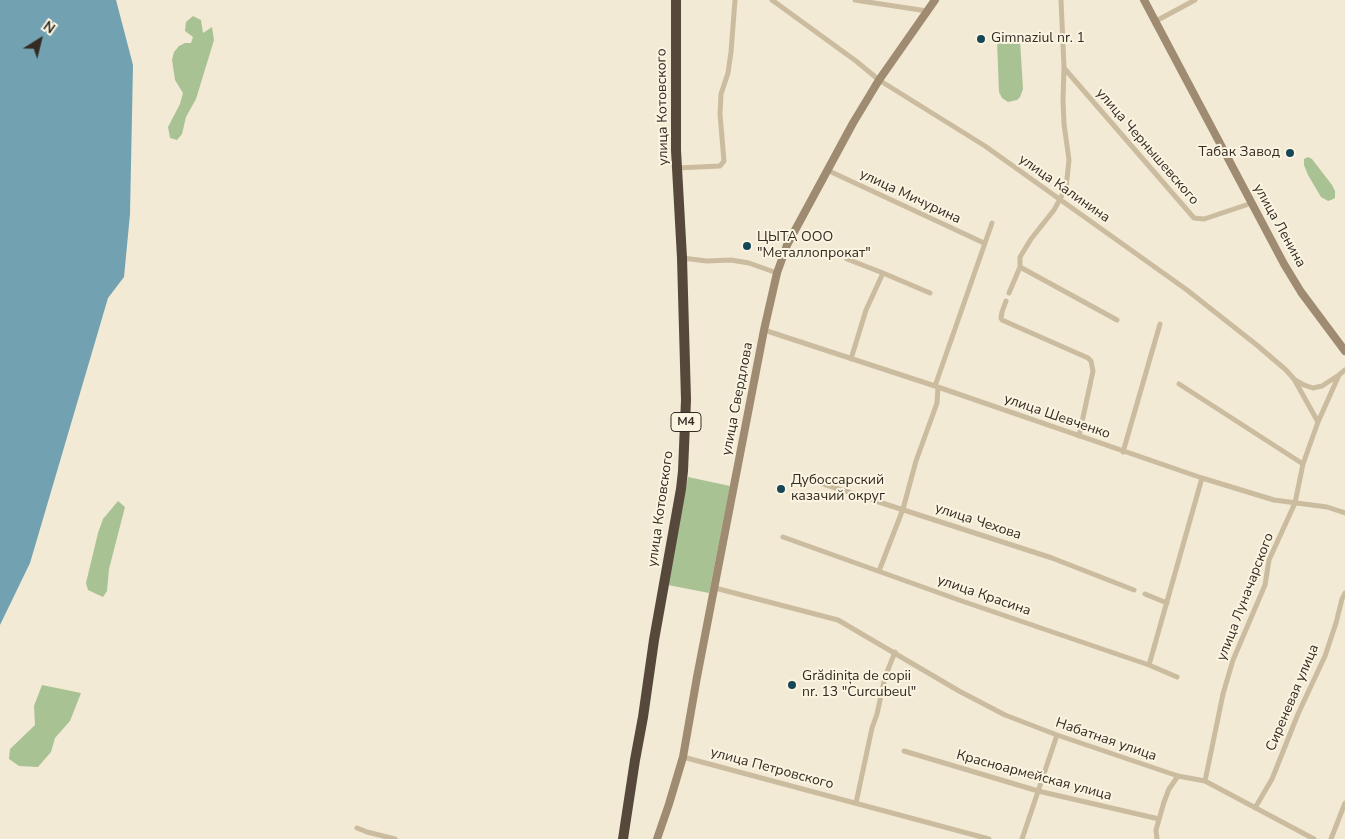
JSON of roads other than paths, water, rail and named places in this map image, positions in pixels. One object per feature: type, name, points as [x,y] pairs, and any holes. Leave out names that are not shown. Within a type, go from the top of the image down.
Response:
[{"type":"highway","name":"улица Котовского","points":[[623,839],[683,471],[686,400],[682,258],[677,168],[676,0]]},
{"type":"street","points":[[677,168],[720,166],[724,161],[720,114],[721,94],[732,52],[735,0]]},
{"type":"street","name":"улица Калинина","points":[[772,0],[850,56],[879,80],[985,146],[1187,290],[1258,346],[1294,379],[1318,422]]},
{"type":"street","points":[[855,0],[927,11]]},
{"type":"street","name":"улица Свердлова","points":[[657,839],[683,757],[764,330],[777,273],[787,245],[853,123],[879,80],[934,0]]},
{"type":"street","points":[[1009,293],[1020,267],[1020,257],[1061,200],[1066,188],[1069,160],[1064,124],[1061,0]]},
{"type":"street","name":"улица Ленина","points":[[1144,0],[1284,264],[1301,292],[1345,351]]},
{"type":"street","points":[[1156,21],[1195,0]]},
{"type":"street","name":"улица Чернышевского","points":[[1064,68],[1194,218],[1204,219],[1252,203]]},
{"type":"street","name":"улица Мичурина","points":[[827,170],[984,243]]},
{"type":"street","points":[[879,571],[903,509],[916,461],[937,403],[936,387],[992,223]]},
{"type":"street","points":[[682,258],[707,262],[731,260],[749,263],[777,273]]},
{"type":"street","points":[[846,259],[930,293]]},
{"type":"street","points":[[1020,267],[1117,320]]},
{"type":"street","points":[[851,359],[866,310],[883,273]]},
{"type":"street","points":[[1006,301],[1001,318],[1005,322],[1091,361],[1093,371],[1079,436]]},
{"type":"street","points":[[1123,452],[1160,324]]},
{"type":"street","name":"улица Шевченко","points":[[764,330],[1202,478],[1274,500],[1328,508],[1345,513]]},
{"type":"street","name":"улица Луначарского","points":[[1205,781],[1223,694],[1233,660],[1265,585],[1268,560],[1295,503],[1303,464],[1318,422],[1340,375],[1345,370]]},
{"type":"street","points":[[1294,379],[1313,388],[1322,386],[1340,375]]},
{"type":"street","points":[[1179,384],[1303,464]]},
{"type":"street","points":[[1149,665],[1202,478]]},
{"type":"street","name":"улица Чехова","points":[[814,481],[1052,558],[1134,590]]},
{"type":"street","name":"улица Красина","points":[[783,537],[1149,665],[1178,677]]},
{"type":"street","name":"Набатная улица","points":[[715,588],[838,620],[959,691],[1005,715],[1057,735],[1178,776],[1205,781],[1314,839]]},
{"type":"street","name":"Сиреневая улица","points":[[1255,808],[1272,779],[1324,656],[1345,593]]},
{"type":"street","points":[[1145,594],[1167,603]]},
{"type":"street","points":[[856,803],[885,677],[895,652]]},
{"type":"street","points":[[1022,839],[1057,735]]},
{"type":"street","name":"Красноармейская улица","points":[[904,751],[1038,791],[1159,819]]},
{"type":"street","name":"улица Петровского","points":[[683,757],[989,839]]},
{"type":"street","points":[[1157,839],[1156,830],[1164,802],[1169,789],[1178,776]]},
{"type":"street","points":[[1330,839],[1345,803]]},
{"type":"street","points":[[357,828],[395,839]]},
{"type":"water","points":[[0,0],[116,0],[133,65],[130,214],[124,277],[108,298],[30,563],[0,625]]},
{"type":"place","name":"Gimnaziul nr. 1","points":[[981,39]]},
{"type":"place","name":"Табак Завод","points":[[1290,153]]},
{"type":"place","name":"ЦЫТА ООО \"Металлопрокат\"","points":[[747,246]]},
{"type":"place","name":"Дубоссарский казачий округ","points":[[781,489]]},
{"type":"place","name":"Grădinița de copii nr. 13 \"Curcubeul\"","points":[[792,685]]}]
